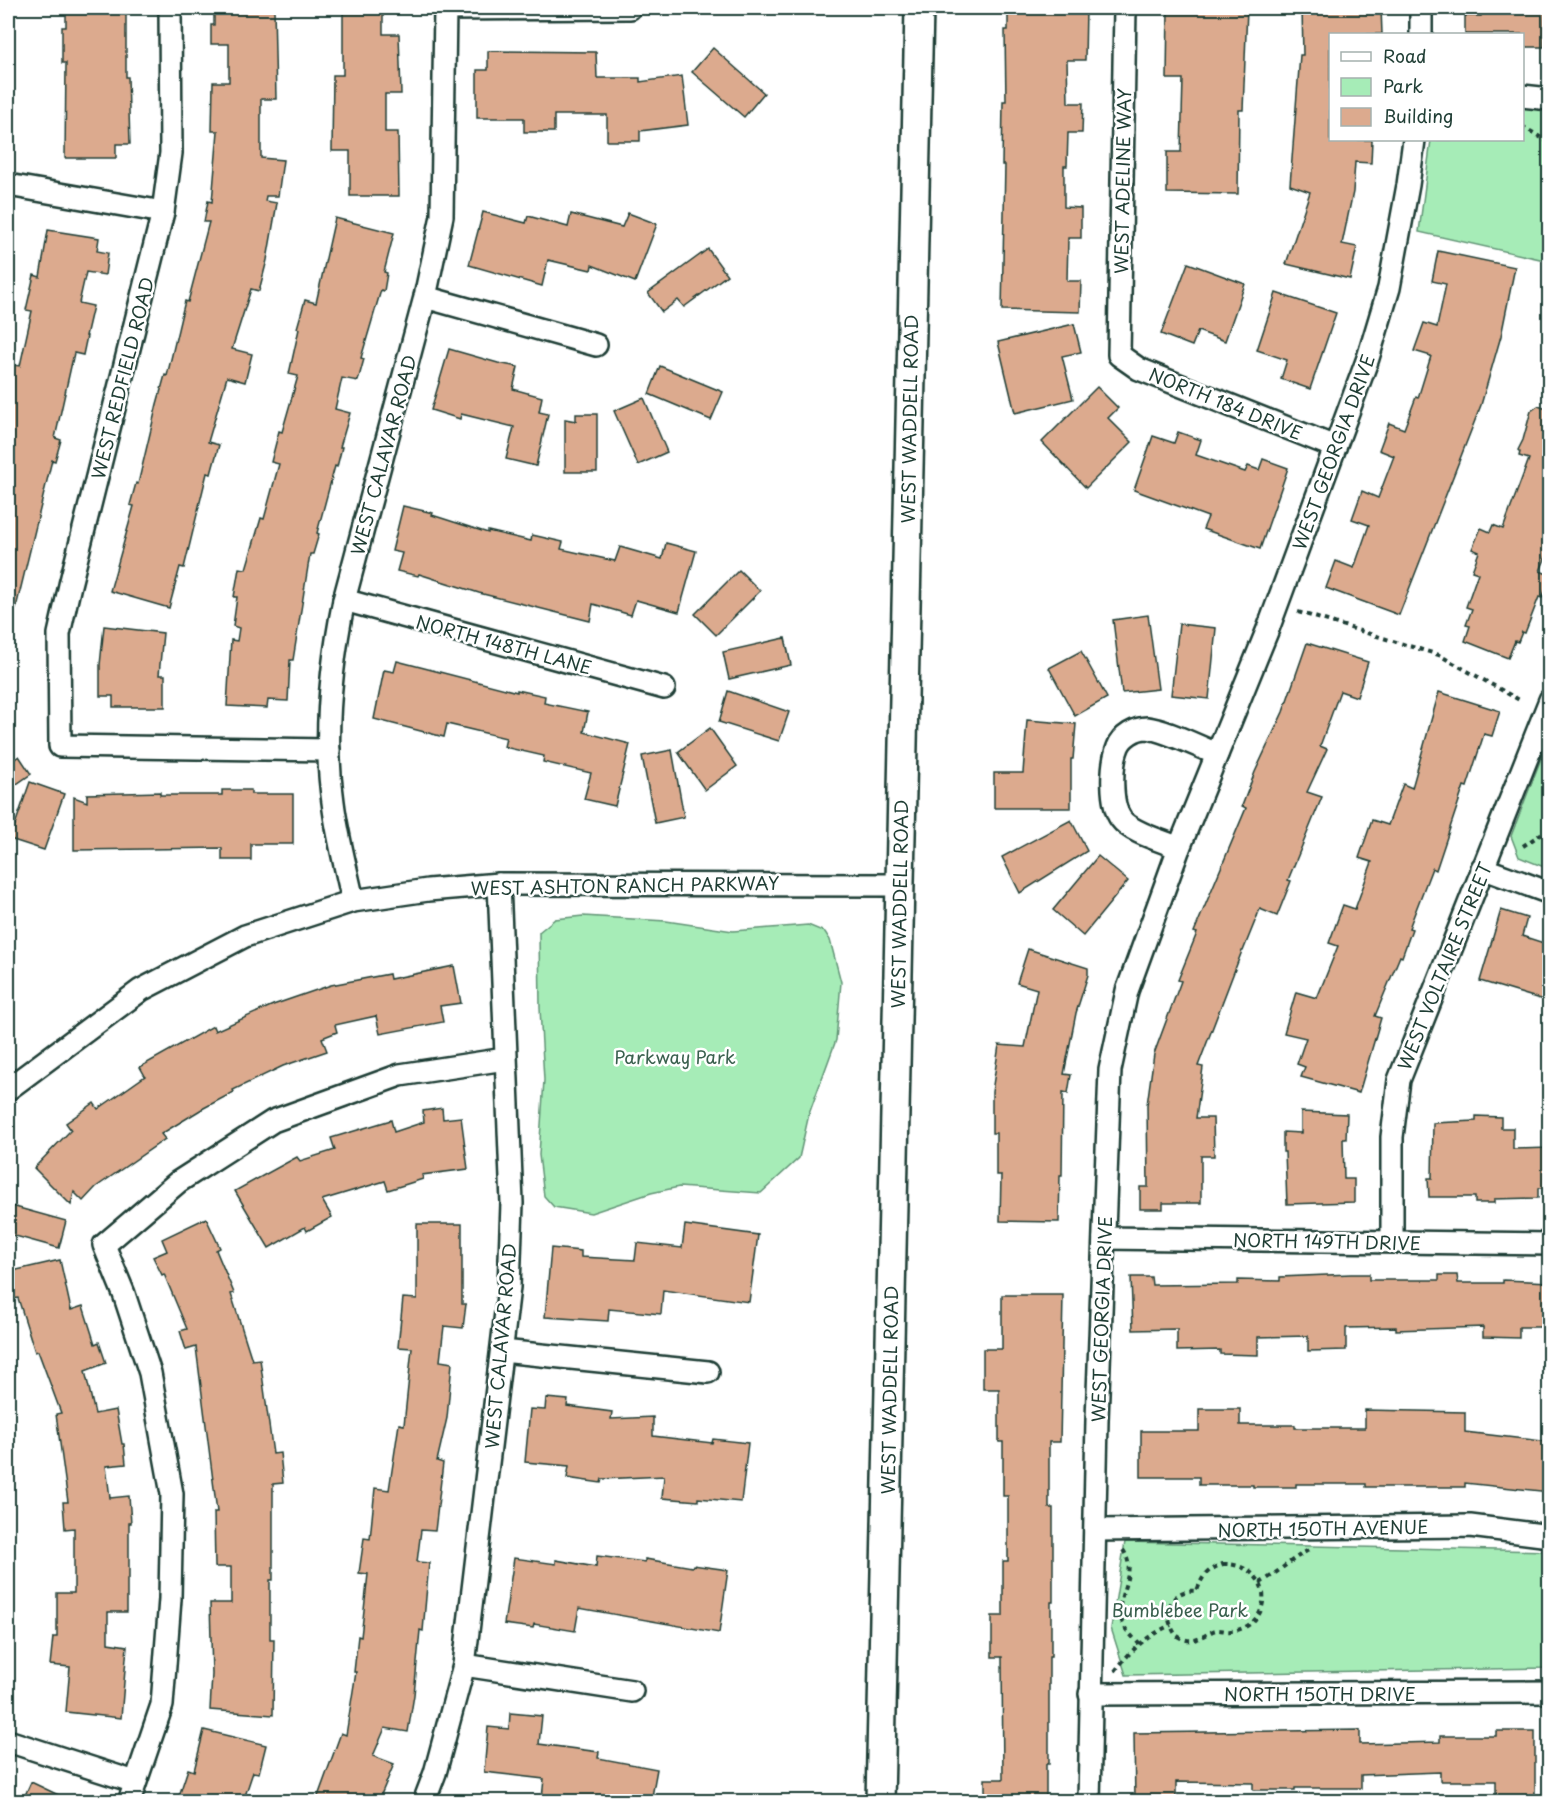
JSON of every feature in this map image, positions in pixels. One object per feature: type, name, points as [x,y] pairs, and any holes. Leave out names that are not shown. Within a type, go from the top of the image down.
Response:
[{"type":"main road","name":"WEST WADDELL ROAD","points":[[880,1802],[898,885],[919,8]]},
{"type":"street","name":"WEST REDFIELD ROAD","points":[[170,8],[171,153],[163,212],[72,573],[59,634],[60,746],[329,750]]},
{"type":"street","points":[[445,8],[630,8]]},
{"type":"street","name":"WEST CALAVAR ROAD","points":[[353,901],[333,801],[329,750],[336,636],[425,297],[442,216],[445,8]]},
{"type":"street","name":"WEST ADELINE WAY","points":[[1119,355],[1125,8]]},
{"type":"street","points":[[1421,8],[1421,33]]},
{"type":"street","points":[[1524,96],[1550,99]]},
{"type":"street","name":"WEST GEORGIA DRIVE","points":[[1089,1802],[1090,1695],[1110,1070],[1127,991],[1179,848],[1268,628],[1368,358],[1389,288],[1414,141]]},
{"type":"street","points":[[8,185],[163,212]]},
{"type":"street","points":[[425,297],[596,345]]},
{"type":"street","name":"NORTH 184 DRIVE","points":[[1119,355],[1139,369],[1335,447]]},
{"type":"street","name":"NORTH 148TH LANE","points":[[344,600],[663,688]]},
{"type":"street","name":"WEST VOLTAIRE STREET","points":[[1392,1242],[1392,1137],[1399,1080],[1550,700]]},
{"type":"street","points":[[1179,848],[1132,829],[1122,821],[1113,796],[1114,763],[1118,746],[1124,738],[1145,728],[1156,730],[1217,754]]},
{"type":"street","points":[[1482,868],[1550,893]]},
{"type":"street","name":"WEST CALAVAR ROAD","points":[[424,1802],[435,1773],[464,1665],[509,1287],[512,1203],[499,884]]},
{"type":"street","name":"WEST ASHTON RANCH PARKWAY","points":[[8,1089],[141,990],[245,936],[353,901],[428,890],[499,884],[898,885]]},
{"type":"street","points":[[8,1741],[132,1792],[162,1705],[170,1599],[172,1494],[150,1373],[124,1294],[104,1245],[178,1182],[273,1121],[400,1075],[505,1059]]},
{"type":"street","name":"NORTH 149TH DRIVE","points":[[1104,1238],[1550,1244]]},
{"type":"street","points":[[502,1351],[708,1372]]},
{"type":"street","name":"NORTH 150TH AVENUE","points":[[1095,1530],[1470,1526],[1550,1536]]},
{"type":"street","points":[[464,1665],[632,1691]]},
{"type":"street","name":"NORTH 150TH DRIVE","points":[[1090,1695],[1550,1692]]},
{"type":"path","points":[[1524,127],[1550,143]]},
{"type":"path","points":[[1298,612],[1439,655],[1521,701]]},
{"type":"path","points":[[1523,846],[1550,828]]},
{"type":"path","points":[[1118,1545],[1129,1562],[1129,1577],[1120,1598],[1120,1617],[1124,1627],[1138,1644]]},
{"type":"path","points":[[1260,1583],[1270,1578],[1294,1557],[1314,1547]]},
{"type":"path","points":[[1223,1564],[1243,1567],[1252,1572],[1260,1583],[1263,1599],[1261,1610],[1247,1626],[1230,1631],[1214,1630],[1202,1638],[1192,1640],[1179,1637],[1171,1626],[1167,1616],[1168,1608],[1175,1595],[1190,1590],[1197,1591],[1205,1573],[1214,1567],[1223,1564]]},
{"type":"path","points":[[1115,1671],[1138,1644],[1171,1626]]},
{"type":"green space","points":[[1524,108],[1549,111],[1549,261],[1419,232],[1431,141],[1524,141]]},
{"type":"green space","points":[[1549,738],[1550,869],[1519,857],[1511,836]]},
{"type":"green space","name":"Parkway Park","points":[[583,916],[666,921],[733,931],[808,925],[825,932],[830,940],[841,982],[836,1040],[809,1114],[799,1158],[761,1193],[679,1187],[651,1193],[591,1213],[554,1207],[544,1196],[539,1155],[544,1080],[539,932],[555,919]]},
{"type":"green space","name":"Bumblebee Park","points":[[1125,1542],[1549,1551],[1549,1668],[1126,1675],[1111,1628]]},
{"type":"building","points":[[66,8],[126,8],[126,77],[128,77],[130,144],[116,144],[116,158],[65,158],[66,63],[62,63],[62,27],[66,27]]},
{"type":"building","points":[[214,8],[274,8],[276,99],[261,99],[261,158],[283,160],[278,196],[266,196],[265,201],[277,203],[259,291],[251,289],[232,349],[252,354],[245,382],[227,377],[208,442],[219,445],[211,474],[207,473],[184,568],[180,567],[169,608],[110,591],[134,506],[130,505],[136,483],[138,484],[157,404],[165,375],[167,376],[185,301],[188,302],[209,222],[204,222],[208,201],[212,202],[218,131],[212,131],[213,82],[229,82],[229,44],[211,44]]},
{"type":"building","points":[[343,8],[383,8],[383,34],[399,34],[401,94],[385,94],[385,132],[398,132],[399,196],[350,196],[350,151],[332,151],[333,75],[343,75]]},
{"type":"building","points":[[1008,8],[1086,8],[1085,60],[1067,60],[1068,103],[1083,103],[1082,133],[1068,133],[1067,166],[1064,166],[1064,207],[1081,208],[1081,238],[1068,238],[1067,281],[1081,281],[1080,312],[1002,310],[1005,165],[1002,165],[1003,101],[1006,101],[1005,30],[1008,30]]},
{"type":"building","points":[[1168,8],[1247,8],[1243,110],[1239,110],[1238,194],[1167,193],[1167,152],[1181,152],[1183,79],[1167,79]]},
{"type":"building","points":[[1302,8],[1381,8],[1382,33],[1329,33],[1329,141],[1372,141],[1371,163],[1355,162],[1353,192],[1342,244],[1357,247],[1350,279],[1286,264],[1310,192],[1290,185],[1300,55],[1303,55]]},
{"type":"building","points":[[1481,8],[1545,8],[1544,47],[1524,47],[1524,33],[1465,33],[1465,16],[1481,16]]},
{"type":"building","points":[[713,48],[764,93],[744,117],[692,72]]},
{"type":"building","points":[[488,51],[596,52],[597,78],[640,78],[640,82],[682,76],[688,125],[640,131],[640,141],[607,141],[607,115],[554,115],[554,132],[524,132],[524,118],[477,118],[477,70],[488,70]]},
{"type":"building","points":[[483,212],[526,223],[528,216],[568,227],[571,214],[622,227],[628,213],[657,224],[635,282],[592,265],[591,270],[548,260],[542,286],[469,265]]},
{"type":"building","points":[[335,218],[394,233],[384,272],[387,273],[384,291],[381,290],[361,358],[364,359],[358,381],[342,378],[335,409],[350,413],[317,533],[319,534],[313,554],[310,554],[293,660],[290,660],[288,701],[268,700],[267,708],[227,706],[231,640],[237,641],[239,628],[233,626],[237,597],[234,597],[239,568],[246,569],[261,518],[264,519],[279,464],[271,462],[298,376],[289,374],[299,329],[297,328],[305,300],[316,303]]},
{"type":"building","points":[[48,230],[99,238],[97,251],[108,253],[105,275],[86,272],[79,303],[93,306],[87,336],[83,355],[74,353],[55,438],[61,440],[55,461],[52,460],[14,616],[8,615],[8,390],[13,365],[20,366],[32,311],[26,310],[34,275],[40,277]]},
{"type":"building","points":[[708,249],[727,275],[684,307],[678,300],[662,312],[648,293]]},
{"type":"building","points":[[1438,251],[1515,267],[1501,336],[1481,405],[1399,615],[1326,588],[1336,561],[1354,568],[1369,525],[1352,519],[1362,491],[1378,498],[1394,456],[1379,450],[1389,423],[1404,429],[1416,397],[1418,398],[1431,356],[1414,351],[1424,323],[1437,327],[1446,284],[1432,281]]},
{"type":"building","points":[[1188,263],[1245,284],[1225,341],[1198,331],[1192,346],[1161,334]]},
{"type":"building","points":[[1276,293],[1336,313],[1310,389],[1281,379],[1287,360],[1257,350]]},
{"type":"building","points":[[1074,324],[1081,352],[1062,356],[1073,399],[1015,413],[998,342]]},
{"type":"building","points":[[449,349],[518,367],[513,389],[542,397],[539,412],[548,414],[536,466],[506,459],[514,427],[461,414],[460,419],[431,410]]},
{"type":"building","points":[[660,366],[723,392],[711,420],[649,394]]},
{"type":"building","points":[[1097,387],[1118,408],[1108,418],[1132,442],[1086,488],[1042,442]]},
{"type":"building","points":[[644,398],[667,452],[638,465],[614,411]]},
{"type":"building","points":[[1538,406],[1550,410],[1550,547],[1540,571],[1550,575],[1550,579],[1542,598],[1539,597],[1525,633],[1522,632],[1518,642],[1515,641],[1508,658],[1465,641],[1470,626],[1466,625],[1472,609],[1466,607],[1478,573],[1472,571],[1479,552],[1472,549],[1481,528],[1490,532],[1493,525],[1503,529],[1529,459],[1519,456],[1518,450],[1531,411]]},
{"type":"building","points":[[576,414],[597,414],[597,472],[565,472],[565,419],[576,421]]},
{"type":"building","points":[[1178,432],[1201,440],[1196,455],[1245,472],[1248,466],[1259,470],[1263,459],[1288,468],[1260,549],[1203,529],[1208,517],[1134,490],[1153,436],[1174,443]]},
{"type":"building","points":[[403,506],[433,513],[432,515],[488,533],[488,531],[531,541],[532,535],[563,542],[561,549],[615,561],[620,547],[662,559],[666,543],[696,551],[679,612],[636,600],[631,615],[593,604],[590,621],[479,593],[419,574],[418,576],[397,571],[402,553],[392,551]]},
{"type":"building","points":[[739,570],[760,591],[716,635],[695,614]]},
{"type":"building","points":[[1148,615],[1158,689],[1122,693],[1113,620]]},
{"type":"building","points":[[1179,624],[1216,628],[1209,699],[1171,695]]},
{"type":"building","points":[[104,626],[163,633],[159,675],[165,675],[165,707],[113,707],[113,696],[100,696]]},
{"type":"building","points":[[785,638],[791,665],[729,679],[723,652]]},
{"type":"building","points":[[1307,643],[1368,662],[1357,697],[1340,691],[1320,746],[1327,749],[1307,792],[1322,797],[1288,880],[1291,881],[1277,916],[1260,909],[1198,1066],[1203,1067],[1196,1118],[1213,1118],[1214,1156],[1201,1156],[1201,1203],[1163,1203],[1163,1209],[1140,1209],[1140,1187],[1148,1187],[1147,1105],[1154,1054],[1181,981],[1178,980],[1197,933],[1194,932],[1246,808],[1242,806],[1283,712]]},
{"type":"building","points":[[1081,651],[1107,698],[1075,716],[1049,668]]},
{"type":"building","points":[[397,661],[517,692],[517,690],[545,696],[544,703],[588,712],[584,732],[630,744],[615,806],[584,799],[591,773],[543,762],[544,756],[504,747],[506,738],[447,724],[444,737],[374,719],[384,670],[394,672]]},
{"type":"building","points":[[728,691],[789,712],[779,741],[719,722]]},
{"type":"building","points":[[1439,692],[1500,711],[1492,736],[1484,734],[1436,870],[1432,868],[1409,928],[1412,929],[1402,957],[1400,956],[1375,1016],[1381,1018],[1359,1093],[1301,1077],[1305,1067],[1297,1064],[1306,1038],[1284,1033],[1296,992],[1317,998],[1338,946],[1329,943],[1343,905],[1355,909],[1372,862],[1359,858],[1372,820],[1388,825],[1403,784],[1412,788]]},
{"type":"building","points":[[1027,720],[1076,724],[1073,759],[1071,759],[1071,808],[994,808],[994,773],[1023,773]]},
{"type":"building","points":[[710,728],[737,766],[705,790],[678,752]]},
{"type":"building","points":[[672,750],[684,817],[655,823],[642,756]]},
{"type":"building","points":[[19,756],[31,774],[8,790],[8,764]]},
{"type":"building","points":[[30,782],[64,794],[44,850],[10,839]]},
{"type":"building","points":[[222,790],[251,790],[251,794],[293,794],[293,844],[251,844],[251,860],[222,860],[222,848],[74,850],[74,797],[87,802],[87,794],[160,792],[160,795],[222,795]]},
{"type":"building","points":[[1071,820],[1087,851],[1020,893],[1002,857]]},
{"type":"building","points":[[1098,856],[1128,881],[1083,936],[1053,910]]},
{"type":"building","points":[[1501,910],[1527,918],[1522,936],[1550,945],[1550,1002],[1480,981]]},
{"type":"building","points":[[1028,949],[1088,968],[1064,1074],[1071,1075],[1068,1093],[1063,1092],[1059,1222],[1000,1221],[1001,1175],[996,1175],[996,1133],[992,1133],[992,1092],[999,1045],[1025,1047],[1037,989],[1017,983]]},
{"type":"building","points":[[454,966],[461,1003],[440,1006],[443,1022],[380,1034],[376,1016],[335,1025],[337,1032],[322,1038],[327,1051],[283,1066],[233,1090],[234,1092],[161,1134],[165,1139],[96,1187],[83,1201],[74,1192],[71,1205],[34,1168],[71,1130],[66,1123],[94,1103],[98,1109],[145,1076],[140,1067],[213,1026],[215,1031],[273,1005],[331,985],[389,974],[390,979]]},
{"type":"building","points":[[442,1108],[443,1119],[461,1117],[468,1169],[422,1175],[423,1179],[388,1190],[385,1181],[322,1200],[332,1217],[307,1231],[305,1227],[269,1248],[235,1191],[297,1157],[300,1161],[335,1150],[331,1138],[391,1120],[394,1132],[424,1122],[423,1111]]},
{"type":"building","points":[[1301,1112],[1347,1114],[1346,1139],[1343,1139],[1344,1179],[1354,1179],[1354,1202],[1287,1204],[1283,1132],[1301,1133]]},
{"type":"building","points":[[1476,1116],[1501,1117],[1501,1128],[1513,1128],[1513,1149],[1550,1148],[1550,1188],[1538,1188],[1538,1198],[1494,1199],[1494,1203],[1475,1203],[1475,1197],[1429,1197],[1428,1178],[1432,1178],[1433,1123],[1476,1121]]},
{"type":"building","points":[[8,1205],[66,1221],[59,1248],[8,1234]]},
{"type":"building","points":[[206,1218],[220,1248],[216,1250],[234,1293],[231,1294],[252,1360],[260,1359],[273,1454],[280,1453],[283,1483],[273,1484],[273,1580],[270,1580],[270,1639],[274,1639],[273,1715],[210,1710],[212,1674],[210,1603],[231,1603],[231,1567],[215,1567],[214,1512],[217,1512],[196,1347],[186,1350],[180,1331],[187,1329],[164,1274],[162,1275],[153,1257],[167,1251],[162,1239]]},
{"type":"building","points":[[417,1224],[462,1224],[462,1304],[466,1304],[463,1328],[444,1326],[440,1361],[452,1363],[447,1418],[437,1461],[443,1463],[435,1531],[421,1530],[417,1562],[429,1563],[423,1631],[420,1630],[408,1732],[385,1728],[373,1756],[394,1764],[378,1802],[316,1802],[341,1733],[346,1735],[368,1574],[359,1573],[364,1538],[370,1539],[375,1488],[389,1490],[399,1424],[404,1425],[412,1348],[398,1347],[403,1298],[417,1299]]},
{"type":"building","points":[[685,1225],[758,1235],[749,1302],[663,1290],[661,1314],[609,1309],[608,1321],[545,1317],[551,1248],[581,1251],[581,1257],[635,1260],[637,1243],[682,1248]]},
{"type":"building","points":[[60,1260],[71,1310],[83,1306],[95,1344],[99,1342],[106,1363],[85,1371],[95,1414],[116,1410],[122,1444],[124,1444],[126,1464],[106,1466],[110,1498],[129,1496],[131,1523],[129,1523],[127,1612],[108,1612],[108,1643],[127,1646],[121,1718],[66,1712],[70,1667],[50,1665],[53,1637],[57,1637],[57,1593],[74,1593],[74,1528],[65,1529],[63,1502],[68,1502],[56,1414],[61,1413],[38,1351],[35,1352],[18,1298],[8,1300],[8,1272]]},
{"type":"building","points":[[1369,1274],[1369,1280],[1439,1280],[1439,1275],[1457,1275],[1458,1283],[1503,1283],[1503,1280],[1550,1282],[1550,1327],[1519,1327],[1519,1338],[1483,1337],[1483,1327],[1396,1330],[1396,1327],[1346,1328],[1346,1350],[1308,1351],[1308,1336],[1258,1337],[1258,1355],[1220,1354],[1220,1350],[1177,1351],[1177,1329],[1133,1330],[1131,1277],[1151,1277],[1152,1285],[1238,1284],[1238,1280],[1280,1281],[1280,1277]]},
{"type":"building","points":[[1002,1295],[1063,1295],[1060,1442],[1049,1442],[1049,1508],[1053,1508],[1053,1602],[1051,1602],[1051,1657],[1049,1657],[1049,1764],[1046,1764],[1046,1800],[1028,1800],[1028,1802],[985,1802],[985,1779],[1003,1779],[1002,1657],[992,1657],[992,1616],[1003,1616],[1003,1561],[1008,1561],[1008,1496],[1003,1496],[1003,1442],[999,1442],[999,1389],[983,1389],[983,1349],[1002,1349]]},
{"type":"building","points":[[546,1398],[568,1400],[567,1406],[612,1412],[611,1419],[653,1417],[653,1436],[712,1443],[713,1439],[748,1443],[741,1502],[698,1498],[698,1501],[662,1498],[664,1476],[602,1479],[601,1483],[567,1478],[569,1466],[525,1462],[530,1409],[545,1410]]},
{"type":"building","points":[[1199,1409],[1240,1409],[1240,1425],[1295,1425],[1295,1428],[1365,1428],[1365,1410],[1465,1412],[1465,1432],[1550,1442],[1550,1492],[1465,1483],[1465,1487],[1296,1484],[1296,1487],[1253,1487],[1253,1485],[1199,1485],[1199,1477],[1141,1477],[1141,1431],[1199,1431]]},
{"type":"building","points":[[597,1556],[645,1562],[645,1559],[728,1570],[719,1633],[579,1608],[575,1631],[534,1624],[533,1628],[504,1624],[514,1558],[556,1564],[556,1560],[596,1567]]},
{"type":"building","points":[[510,1713],[542,1716],[539,1744],[599,1752],[598,1758],[657,1769],[651,1802],[572,1802],[542,1798],[544,1779],[484,1772],[488,1727],[509,1729]]},
{"type":"building","points":[[204,1730],[266,1745],[259,1773],[253,1772],[243,1802],[194,1802],[179,1796],[188,1769],[194,1771]]},
{"type":"building","points":[[1360,1730],[1360,1744],[1440,1742],[1440,1736],[1496,1736],[1496,1731],[1535,1731],[1535,1797],[1496,1797],[1496,1781],[1440,1781],[1440,1772],[1361,1775],[1361,1788],[1253,1790],[1253,1783],[1176,1782],[1176,1802],[1135,1802],[1134,1733]]},
{"type":"building","points":[[31,1782],[73,1802],[22,1802]]}]
